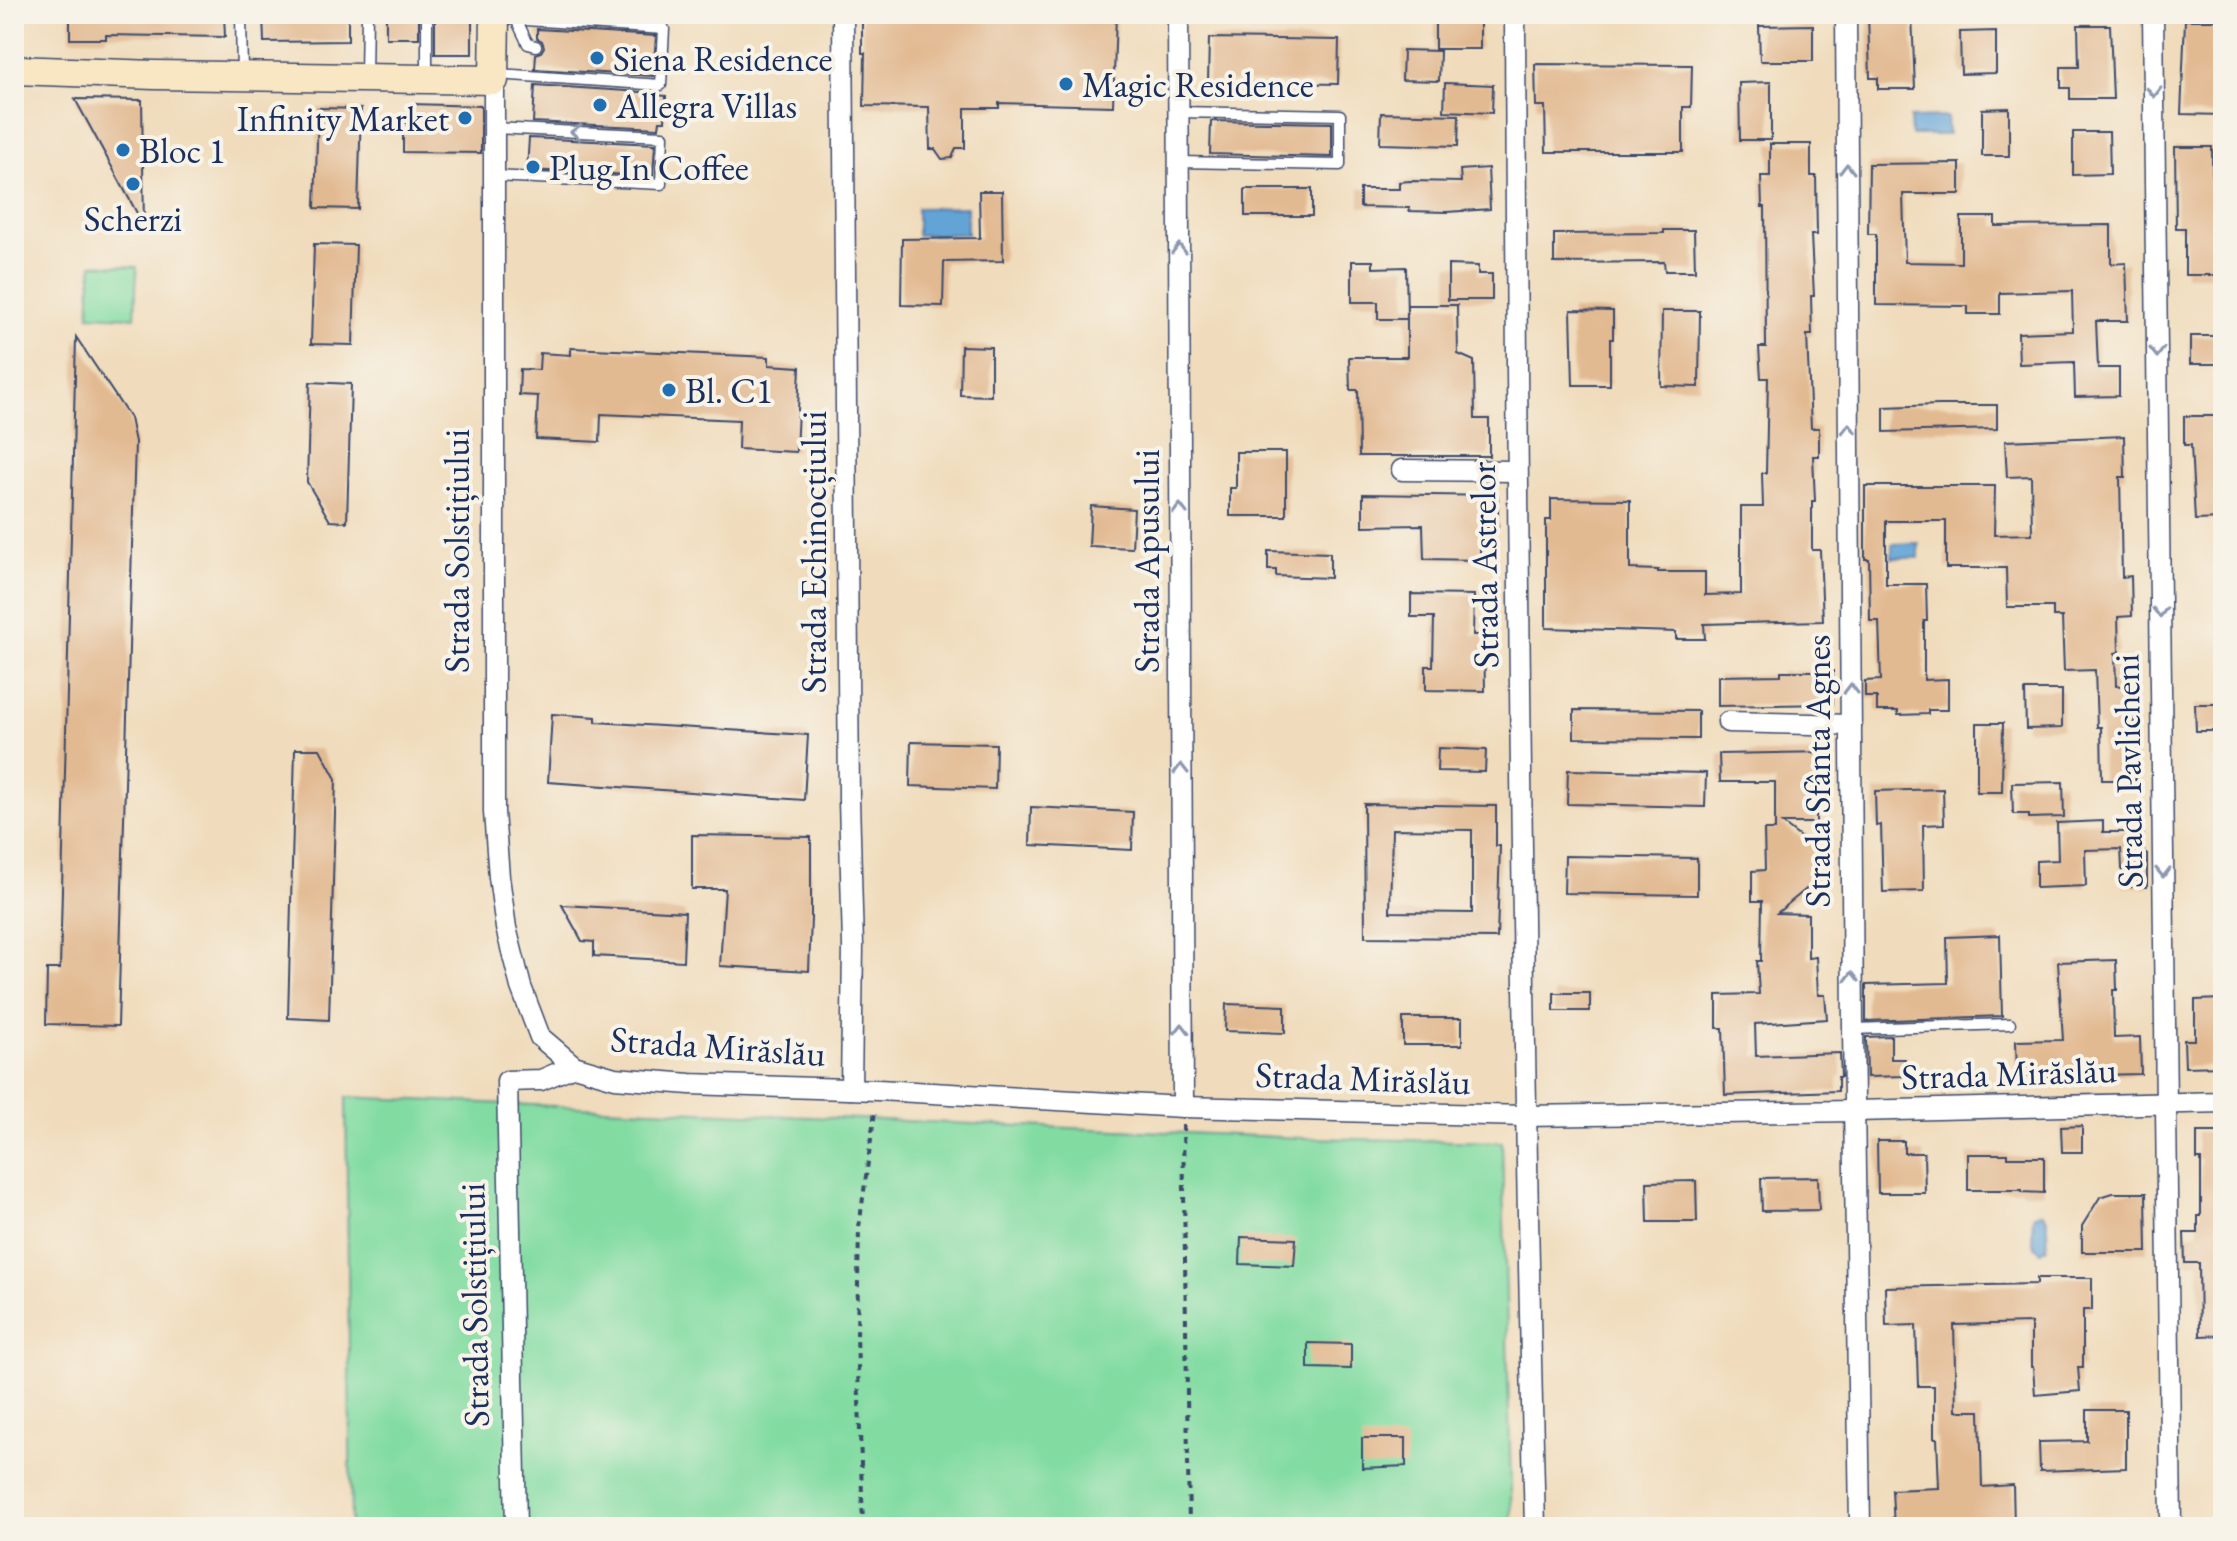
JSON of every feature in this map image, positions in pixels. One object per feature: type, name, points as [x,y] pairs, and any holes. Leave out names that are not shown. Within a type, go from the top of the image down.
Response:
[{"type":"street","name":"Strada Echinocțiului","points":[[843,14],[853,961],[851,1089]]},
{"type":"street","name":"Strada Apusului","points":[[1178,14],[1183,1107]]},
{"type":"street","name":"Strada Astrelor","points":[[1515,14],[1516,471],[1524,1116],[1535,1527]]},
{"type":"street","name":"Strada Sfânta Agnes","points":[[1846,14],[1860,1527]]},
{"type":"street","name":"Strada Pavlicheni","points":[[2153,14],[2171,1527]]},
{"type":"street","name":"Strada Solstițiului","points":[[502,17],[494,77],[494,812],[506,928],[521,987],[540,1037],[574,1066]]},
{"type":"street","points":[[14,70],[427,79],[494,77]]},
{"type":"street","points":[[1402,470],[1516,471]]},
{"type":"street","points":[[1728,722],[1851,725]]},
{"type":"street","name":"Strada Mirăslău","points":[[507,1081],[541,1080],[574,1066],[615,1078],[690,1084],[878,1090],[1183,1107],[1524,1116],[2223,1102]]},
{"type":"street","name":"Strada Solstițiului","points":[[507,1081],[516,1527]]},
{"type":"lane","points":[[241,14],[242,76]]},
{"type":"lane","points":[[366,78],[367,14]]},
{"type":"lane","points":[[427,14],[427,79]]},
{"type":"lane","points":[[502,17],[528,44],[536,46]]},
{"type":"lane","points":[[494,77],[661,85],[664,29],[502,17]]},
{"type":"lane","points":[[1179,112],[1340,115],[1340,165],[1179,162]]},
{"type":"lane","points":[[494,128],[663,136],[661,184],[494,176]]},
{"type":"lane","points":[[1853,1029],[2010,1024]]},
{"type":"path","points":[[863,1527],[857,1336],[859,1227],[878,1090]]},
{"type":"path","points":[[1183,1107],[1189,1527]]},
{"type":"green space","points":[[92,264],[137,267],[135,317],[89,315]]},
{"type":"green space","points":[[346,1097],[1303,1138],[1502,1142],[1512,1527],[351,1527]]},
{"type":"water","points":[[1947,117],[1948,135],[1911,135],[1910,118]]},
{"type":"water","points":[[967,207],[967,234],[917,235],[917,208]]},
{"type":"water","points":[[1919,543],[1919,558],[1892,558],[1892,544]]},
{"type":"water","points":[[2042,1212],[2047,1219],[2048,1241],[2047,1249],[2041,1252],[2034,1246],[2032,1233],[2033,1216]]},
{"type":"building","points":[[70,14],[224,14],[225,37],[106,35],[106,39],[70,39]]},
{"type":"building","points":[[263,14],[348,14],[348,41],[264,42]]},
{"type":"building","points":[[386,14],[419,14],[419,38],[386,38]]},
{"type":"building","points":[[435,14],[472,14],[472,54],[435,54]]},
{"type":"building","points":[[603,14],[660,14],[660,21],[603,17]]},
{"type":"building","points":[[862,14],[1116,14],[1113,106],[999,103],[999,108],[965,108],[965,148],[956,148],[952,158],[942,159],[935,149],[930,149],[929,107],[864,106]]},
{"type":"building","points":[[1438,14],[1472,14],[1472,19],[1480,19],[1480,49],[1435,49],[1435,19],[1438,19]]},
{"type":"building","points":[[1868,14],[1912,14],[1915,89],[1878,89],[1878,78],[1870,78]]},
{"type":"building","points":[[2185,20],[2223,20],[2223,115],[2181,114]]},
{"type":"building","points":[[1813,25],[1813,61],[1760,61],[1759,26]]},
{"type":"building","points":[[2078,25],[2110,25],[2113,99],[2070,99],[2070,88],[2061,88],[2061,67],[2079,67]]},
{"type":"building","name":"Siena Residence","points":[[537,29],[656,36],[653,76],[535,69],[536,54],[544,47],[537,38]]},
{"type":"building","points":[[1996,31],[1996,73],[1961,74],[1960,32]]},
{"type":"building","points":[[1209,38],[1339,40],[1338,84],[1208,82]]},
{"type":"building","points":[[1403,50],[1440,51],[1439,81],[1402,80]]},
{"type":"building","points":[[1535,64],[1692,65],[1691,107],[1683,107],[1683,152],[1546,152],[1545,106],[1536,106]]},
{"type":"building","points":[[1771,82],[1771,140],[1740,140],[1739,83]]},
{"type":"building","points":[[1445,83],[1493,85],[1492,113],[1444,111]]},
{"type":"building","name":"Allegra Villas","points":[[535,85],[656,93],[666,96],[665,121],[660,121],[659,128],[533,122]]},
{"type":"building","name":"Bloc 1","points":[[75,99],[142,100],[144,226]]},
{"type":"building","points":[[411,104],[481,106],[481,153],[403,152],[403,123],[411,123]]},
{"type":"building","points":[[318,108],[361,109],[358,209],[315,208]]},
{"type":"building","points":[[2009,108],[2009,156],[1982,156],[1982,109]]},
{"type":"building","points":[[1381,113],[1459,115],[1458,146],[1380,144]]},
{"type":"building","points":[[1211,121],[1332,123],[1332,157],[1210,154]]},
{"type":"building","points":[[2073,132],[2109,132],[2110,174],[2073,175]]},
{"type":"building","points":[[529,138],[655,144],[653,176],[527,170]]},
{"type":"building","points":[[1770,144],[1811,144],[1811,176],[1816,176],[1817,235],[1811,235],[1812,335],[1807,335],[1811,428],[1819,428],[1819,456],[1813,456],[1815,501],[1812,501],[1812,550],[1820,550],[1823,621],[1704,624],[1705,639],[1676,639],[1676,632],[1546,628],[1546,520],[1551,520],[1551,499],[1630,500],[1630,569],[1705,572],[1705,595],[1741,594],[1741,507],[1763,507],[1762,473],[1766,473],[1768,378],[1761,378],[1759,347],[1766,347],[1765,207],[1762,207],[1761,176],[1770,176]]},
{"type":"building","points":[[2175,147],[2212,147],[2213,242],[2223,242],[2223,275],[2185,275],[2185,228],[2176,228]]},
{"type":"building","points":[[1960,163],[1960,194],[1903,194],[1905,262],[1961,263],[1961,217],[1995,217],[1995,226],[2111,225],[2111,264],[2126,263],[2128,321],[2096,321],[2098,368],[2119,368],[2119,396],[2075,397],[2074,362],[2019,364],[2018,333],[2073,331],[2072,291],[2000,293],[2000,314],[1968,314],[1968,306],[1876,305],[1876,234],[1868,234],[1869,164]]},
{"type":"building","points":[[1488,168],[1490,209],[1447,212],[1360,207],[1360,189],[1399,189],[1399,182],[1410,181],[1461,182],[1460,170]]},
{"type":"building","points":[[1245,189],[1312,189],[1312,216],[1245,216]]},
{"type":"building","points":[[979,191],[1002,191],[1003,261],[944,262],[943,306],[901,305],[902,239],[980,238]]},
{"type":"building","points":[[1664,230],[1694,230],[1695,271],[1665,271],[1664,262],[1554,263],[1554,234],[1664,233]]},
{"type":"building","points":[[314,244],[356,245],[353,345],[311,344]]},
{"type":"building","points":[[1352,261],[1373,261],[1373,268],[1406,267],[1407,319],[1378,319],[1378,302],[1352,302]]},
{"type":"building","points":[[1448,265],[1478,266],[1478,274],[1492,274],[1492,300],[1448,300]]},
{"type":"building","points":[[1407,305],[1457,305],[1458,354],[1474,361],[1475,419],[1489,419],[1489,456],[1359,456],[1358,390],[1350,390],[1349,357],[1407,357]]},
{"type":"building","points":[[1571,310],[1613,311],[1610,385],[1573,385]]},
{"type":"building","points":[[1662,311],[1700,311],[1699,387],[1661,386]]},
{"type":"building","points":[[2190,336],[2223,336],[2223,364],[2190,364]]},
{"type":"building","points":[[76,337],[130,418],[135,442],[118,1026],[46,1024],[47,969],[60,969]]},
{"type":"building","points":[[961,346],[991,347],[991,396],[960,395]]},
{"type":"building","name":"Bl. C1","points":[[571,348],[769,357],[769,365],[800,367],[796,452],[738,449],[739,420],[601,414],[600,442],[536,439],[538,396],[519,395],[520,369],[539,370],[540,353],[571,355]]},
{"type":"building","points":[[310,382],[351,384],[347,522],[330,521],[307,482]]},
{"type":"building","points":[[1997,405],[1997,429],[1884,432],[1884,407]]},
{"type":"building","points":[[2184,416],[2223,416],[2223,519],[2195,520],[2191,445],[2184,445]]},
{"type":"building","points":[[2124,436],[2125,477],[2120,477],[2122,577],[2131,576],[2132,616],[2118,617],[2116,686],[2133,685],[2136,780],[2102,780],[2095,670],[2064,671],[2062,617],[2053,617],[2053,607],[2007,607],[2006,568],[1946,568],[1946,521],[1886,521],[1886,584],[1926,584],[1924,680],[1948,679],[1948,710],[1898,715],[1898,711],[1877,711],[1877,697],[1865,697],[1865,681],[1881,680],[1879,621],[1870,621],[1869,559],[1865,559],[1865,486],[1995,486],[1994,535],[2032,534],[2031,476],[2007,477],[2005,441]]},
{"type":"building","points":[[1236,452],[1286,452],[1286,516],[1230,516],[1230,488],[1236,488]]},
{"type":"building","points":[[1363,494],[1498,496],[1498,528],[1480,528],[1480,560],[1424,559],[1423,525],[1363,526]]},
{"type":"building","points":[[1091,506],[1134,509],[1132,548],[1089,546]]},
{"type":"building","points":[[1268,551],[1330,553],[1330,578],[1276,576],[1276,570],[1268,570]]},
{"type":"building","points":[[1411,594],[1474,595],[1473,635],[1484,635],[1485,691],[1426,690],[1426,666],[1433,666],[1434,617],[1411,617]]},
{"type":"building","points":[[1781,671],[1833,671],[1833,704],[1718,706],[1718,676],[1781,675]]},
{"type":"building","points":[[2025,690],[2062,690],[2062,728],[2026,729]]},
{"type":"building","points":[[2195,704],[2223,704],[2223,731],[2196,731]]},
{"type":"building","points":[[1574,710],[1698,711],[1698,739],[1574,738]]},
{"type":"building","points":[[552,714],[596,717],[596,722],[808,735],[804,800],[548,782]]},
{"type":"building","points":[[1977,723],[2003,723],[2002,792],[1977,792]]},
{"type":"building","points":[[911,742],[996,744],[995,789],[910,786]]},
{"type":"building","points":[[1438,748],[1486,750],[1485,772],[1437,771]]},
{"type":"building","points":[[295,749],[320,749],[336,779],[329,1020],[288,1018]]},
{"type":"building","points":[[1831,752],[1831,787],[1816,788],[1816,823],[1782,823],[1814,848],[1816,881],[1777,913],[1808,914],[1808,958],[1816,957],[1818,995],[1825,995],[1827,1019],[1755,1024],[1756,1056],[1840,1053],[1838,1091],[1725,1095],[1723,1028],[1717,1028],[1717,995],[1759,994],[1757,961],[1761,961],[1762,901],[1752,901],[1752,871],[1765,870],[1764,830],[1775,830],[1775,782],[1720,782],[1719,754]]},
{"type":"building","points":[[1568,770],[1706,773],[1705,807],[1567,804]]},
{"type":"building","points":[[2063,782],[2064,817],[2029,818],[2029,814],[2013,814],[2012,783]]},
{"type":"building","points":[[1943,789],[1944,824],[1923,825],[1924,891],[1883,892],[1881,825],[1876,826],[1875,791]]},
{"type":"building","points":[[1364,804],[1496,806],[1496,846],[1500,846],[1497,938],[1365,937]],"holes":[[[1392,829],[1472,830],[1472,913],[1390,912]]]},
{"type":"building","points":[[1031,807],[1133,812],[1132,850],[1030,845]]},
{"type":"building","points":[[2103,821],[2103,832],[2143,832],[2147,887],[2123,887],[2121,849],[2085,850],[2086,886],[2036,888],[2036,861],[2058,860],[2057,823]]},
{"type":"building","points":[[692,835],[811,837],[809,971],[720,966],[725,889],[692,889]]},
{"type":"building","points":[[1565,856],[1697,858],[1697,895],[1564,893]]},
{"type":"building","points":[[562,905],[685,912],[683,961],[594,956],[594,942],[582,941]]},
{"type":"building","points":[[2000,935],[2002,1016],[1866,1021],[1866,985],[1948,983],[1947,937]]},
{"type":"building","points":[[2116,960],[2114,1038],[2140,1037],[2141,1074],[2017,1077],[2016,1041],[2063,1040],[2058,962]]},
{"type":"building","points":[[1554,993],[1590,993],[1590,1011],[1554,1011]]},
{"type":"building","points":[[2223,999],[2223,1066],[2185,1067],[2184,1040],[2195,1040],[2195,1000]]},
{"type":"building","points":[[1226,1004],[1285,1006],[1285,1033],[1225,1031]]},
{"type":"building","points":[[1403,1018],[1462,1018],[1462,1045],[1403,1045]]},
{"type":"building","points":[[1891,1036],[1891,1059],[1905,1059],[1905,1076],[1867,1077],[1866,1037]]},
{"type":"building","points":[[2082,1126],[2082,1152],[2062,1152],[2061,1127]]},
{"type":"building","points":[[2197,1132],[2223,1132],[2223,1335],[2200,1336],[2199,1263],[2185,1263],[2184,1233],[2198,1233],[2198,1216],[2201,1216],[2201,1159],[2197,1159]]},
{"type":"building","points":[[1877,1141],[1904,1141],[1904,1153],[1924,1153],[1925,1193],[1878,1193]]},
{"type":"building","points":[[1968,1154],[2044,1157],[2044,1193],[1968,1190]]},
{"type":"building","points":[[1818,1177],[1819,1210],[1762,1211],[1761,1178]]},
{"type":"building","points":[[1696,1181],[1697,1222],[1648,1222],[1647,1182]]},
{"type":"building","points":[[2113,1193],[2146,1193],[2147,1252],[2082,1252],[2082,1226],[2100,1197]]},
{"type":"building","points":[[1241,1237],[1296,1239],[1294,1266],[1240,1264]]},
{"type":"building","points":[[2037,1278],[2092,1278],[2092,1310],[2083,1310],[2083,1367],[2078,1367],[2080,1391],[2035,1395],[2031,1367],[2031,1323],[1954,1325],[1956,1411],[1980,1411],[1982,1487],[2013,1485],[2014,1525],[1894,1527],[1892,1490],[1939,1488],[1937,1438],[1934,1438],[1934,1386],[1918,1386],[1916,1325],[1886,1326],[1885,1287],[2037,1284]]},
{"type":"building","points":[[1308,1343],[1351,1344],[1351,1369],[1308,1368]]},
{"type":"building","points":[[2087,1410],[2126,1410],[2126,1468],[2040,1471],[2039,1442],[2087,1441]]},
{"type":"building","points":[[1362,1438],[1406,1438],[1406,1466],[1362,1468]]},
{"type":"place","name":"Siena Residence","points":[[597,58]]},
{"type":"place","name":"Magic Residence","points":[[1066,84]]},
{"type":"place","name":"Allegra Villas","points":[[600,105]]},
{"type":"place","name":"Infinity Market","points":[[465,118]]},
{"type":"place","name":"Bloc 1","points":[[123,150]]},
{"type":"place","name":"Plug In Coffee","points":[[533,167]]},
{"type":"place","name":"Scherzi","points":[[133,184]]},
{"type":"place","name":"Bl. C1","points":[[669,390]]}]
